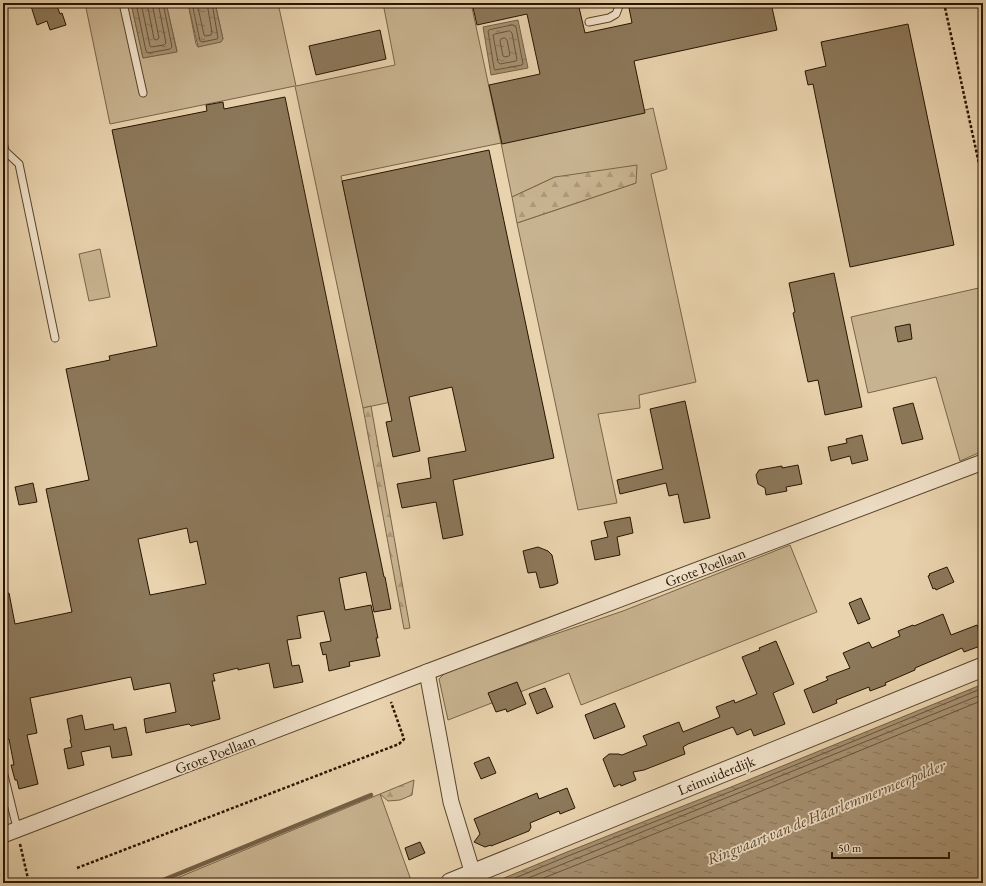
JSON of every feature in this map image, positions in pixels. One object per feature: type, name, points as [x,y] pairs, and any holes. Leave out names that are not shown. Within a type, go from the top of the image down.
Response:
[{"type":"street","name":"Grote Poellaan","points":[[12,832],[427,672],[983,462]]},
{"type":"street","name":"Leimuiderdijk","points":[[450,883],[983,667]]},
{"type":"street","points":[[427,672],[451,802],[473,874]]},
{"type":"lane","points":[[123,3],[143,93]]},
{"type":"lane","points":[[589,22],[609,18],[616,14],[619,6],[618,3]]},
{"type":"lane","points":[[3,142],[5,151],[19,164],[55,338]]},
{"type":"lane","points":[[3,771],[15,820],[12,832]]},
{"type":"path","points":[[944,3],[983,182]]},
{"type":"path","points":[[77,868],[399,744],[404,739],[386,688]]},
{"type":"path","points":[[12,832],[22,847],[29,883]]},
{"type":"green space","points":[[85,3],[131,3],[143,58],[177,51],[166,3],[188,3],[196,44],[198,47],[223,39],[215,3],[278,3],[296,86],[395,65],[383,3],[471,3],[501,143],[341,176],[391,402],[363,408],[295,86],[110,124]]},
{"type":"green space","points":[[653,108],[667,169],[651,174],[696,382],[639,395],[640,408],[598,414],[617,503],[578,510],[517,223],[636,183],[555,177],[512,197],[501,143]]},
{"type":"green space","points":[[637,165],[636,183],[517,223],[512,197],[555,177]]},
{"type":"green space","points":[[100,249],[110,297],[89,301],[79,254]]},
{"type":"green space","points":[[983,287],[983,451],[960,461],[936,377],[868,393],[851,317]]},
{"type":"green space","points":[[371,406],[410,628],[404,629],[363,408]]},
{"type":"green space","points":[[790,545],[817,612],[581,705],[569,673],[448,720],[439,679],[445,673],[623,611]]},
{"type":"green space","points":[[414,780],[412,795],[400,800],[388,801],[380,794]]},
{"type":"green space","points":[[380,794],[412,883],[165,883]]},
{"type":"water","points":[[131,3],[166,3],[177,52],[143,58]]},
{"type":"water","points":[[188,3],[215,3],[223,39],[221,42],[198,47]]},
{"type":"water","points":[[518,20],[528,68],[491,75],[483,27]]},
{"type":"water","name":"Ringvaart van de Haarlemmermeerpolder","points":[[983,684],[983,883],[492,883],[731,787]]},
{"type":"building","points":[[38,3],[56,3],[60,14],[62,13],[66,25],[50,30],[47,21],[37,25],[31,6]]},
{"type":"building","points":[[472,3],[578,3],[585,33],[632,23],[628,3],[771,3],[777,30],[634,61],[645,113],[502,144],[489,85],[540,74],[527,14],[477,25]]},
{"type":"building","points":[[908,24],[954,245],[850,267],[813,84],[808,85],[805,71],[826,66],[821,42]]},
{"type":"building","points":[[380,30],[386,59],[316,75],[309,46]]},
{"type":"building","points":[[285,97],[391,609],[374,612],[366,572],[339,578],[345,610],[371,605],[380,656],[349,662],[350,666],[329,671],[326,654],[323,655],[320,643],[331,641],[324,611],[297,616],[301,638],[287,640],[292,666],[299,665],[303,682],[274,688],[269,663],[213,674],[215,681],[212,681],[220,719],[191,726],[189,724],[146,733],[144,719],[176,712],[170,683],[134,690],[131,677],[30,698],[37,733],[27,735],[38,784],[19,789],[11,765],[14,765],[9,739],[3,741],[3,594],[9,593],[15,624],[72,612],[46,489],[89,480],[66,369],[110,360],[109,356],[157,346],[112,130],[207,111],[206,105],[223,102],[224,109]],"holes":[[[187,528],[190,543],[197,541],[206,584],[150,595],[138,539]]]},
{"type":"building","points":[[489,150],[554,458],[453,480],[463,535],[443,539],[436,502],[402,508],[397,484],[431,478],[428,458],[466,451],[452,387],[409,397],[420,451],[393,457],[386,422],[392,421],[342,181]]},
{"type":"building","points":[[834,273],[862,407],[825,415],[818,380],[808,382],[793,313],[795,312],[789,283]]},
{"type":"building","points":[[910,324],[912,339],[898,342],[895,327]]},
{"type":"building","points":[[685,401],[710,518],[684,523],[678,494],[669,496],[666,483],[620,494],[617,480],[663,469],[650,409]]},
{"type":"building","points":[[913,403],[923,439],[902,444],[893,408]]},
{"type":"building","points":[[862,435],[868,460],[852,464],[850,456],[831,461],[828,447],[847,443],[846,439]]},
{"type":"building","points":[[798,465],[802,484],[786,487],[787,491],[766,495],[765,488],[758,484],[756,475],[759,470]]},
{"type":"building","points":[[33,483],[37,502],[19,505],[15,487]]},
{"type":"building","points":[[630,517],[633,533],[617,537],[620,555],[595,560],[591,541],[608,537],[604,522]]},
{"type":"building","points":[[538,547],[548,551],[552,555],[558,583],[554,585],[540,588],[536,572],[528,573],[523,551]]},
{"type":"building","points":[[947,567],[954,582],[936,590],[935,588],[933,589],[928,576],[930,575],[929,574]]},
{"type":"building","points":[[861,598],[870,619],[858,624],[849,603]]},
{"type":"building","points":[[943,614],[951,635],[977,625],[983,639],[983,645],[964,652],[962,648],[915,668],[915,670],[885,683],[886,685],[870,691],[869,687],[836,700],[837,703],[813,713],[804,690],[828,680],[826,677],[850,668],[843,653],[869,642],[872,648],[900,636],[898,631]]},
{"type":"building","points":[[776,641],[794,684],[773,693],[785,724],[754,736],[751,729],[737,735],[733,727],[688,744],[683,747],[685,754],[644,770],[633,772],[636,780],[614,787],[603,759],[609,754],[622,755],[647,745],[643,736],[679,722],[683,732],[720,717],[716,707],[734,700],[735,703],[757,694],[742,657],[760,650],[759,648]]},
{"type":"building","points":[[517,682],[526,704],[507,712],[506,709],[496,712],[488,693]]},
{"type":"building","points":[[545,688],[553,707],[537,714],[529,694]]},
{"type":"building","points":[[615,703],[625,727],[594,739],[585,715]]},
{"type":"building","points":[[82,715],[85,730],[113,724],[114,730],[126,727],[132,755],[112,758],[110,746],[81,752],[84,765],[68,769],[64,749],[72,747],[67,719]]},
{"type":"building","points":[[489,757],[496,773],[481,779],[474,763]]},
{"type":"building","points":[[567,788],[575,808],[560,814],[559,811],[530,823],[531,827],[529,831],[491,846],[485,847],[474,842],[480,834],[474,819],[537,793],[539,799]]},
{"type":"building","points":[[420,842],[425,853],[409,860],[405,848]]},
{"type":"waterway","points":[[156,883],[371,795]]}]
